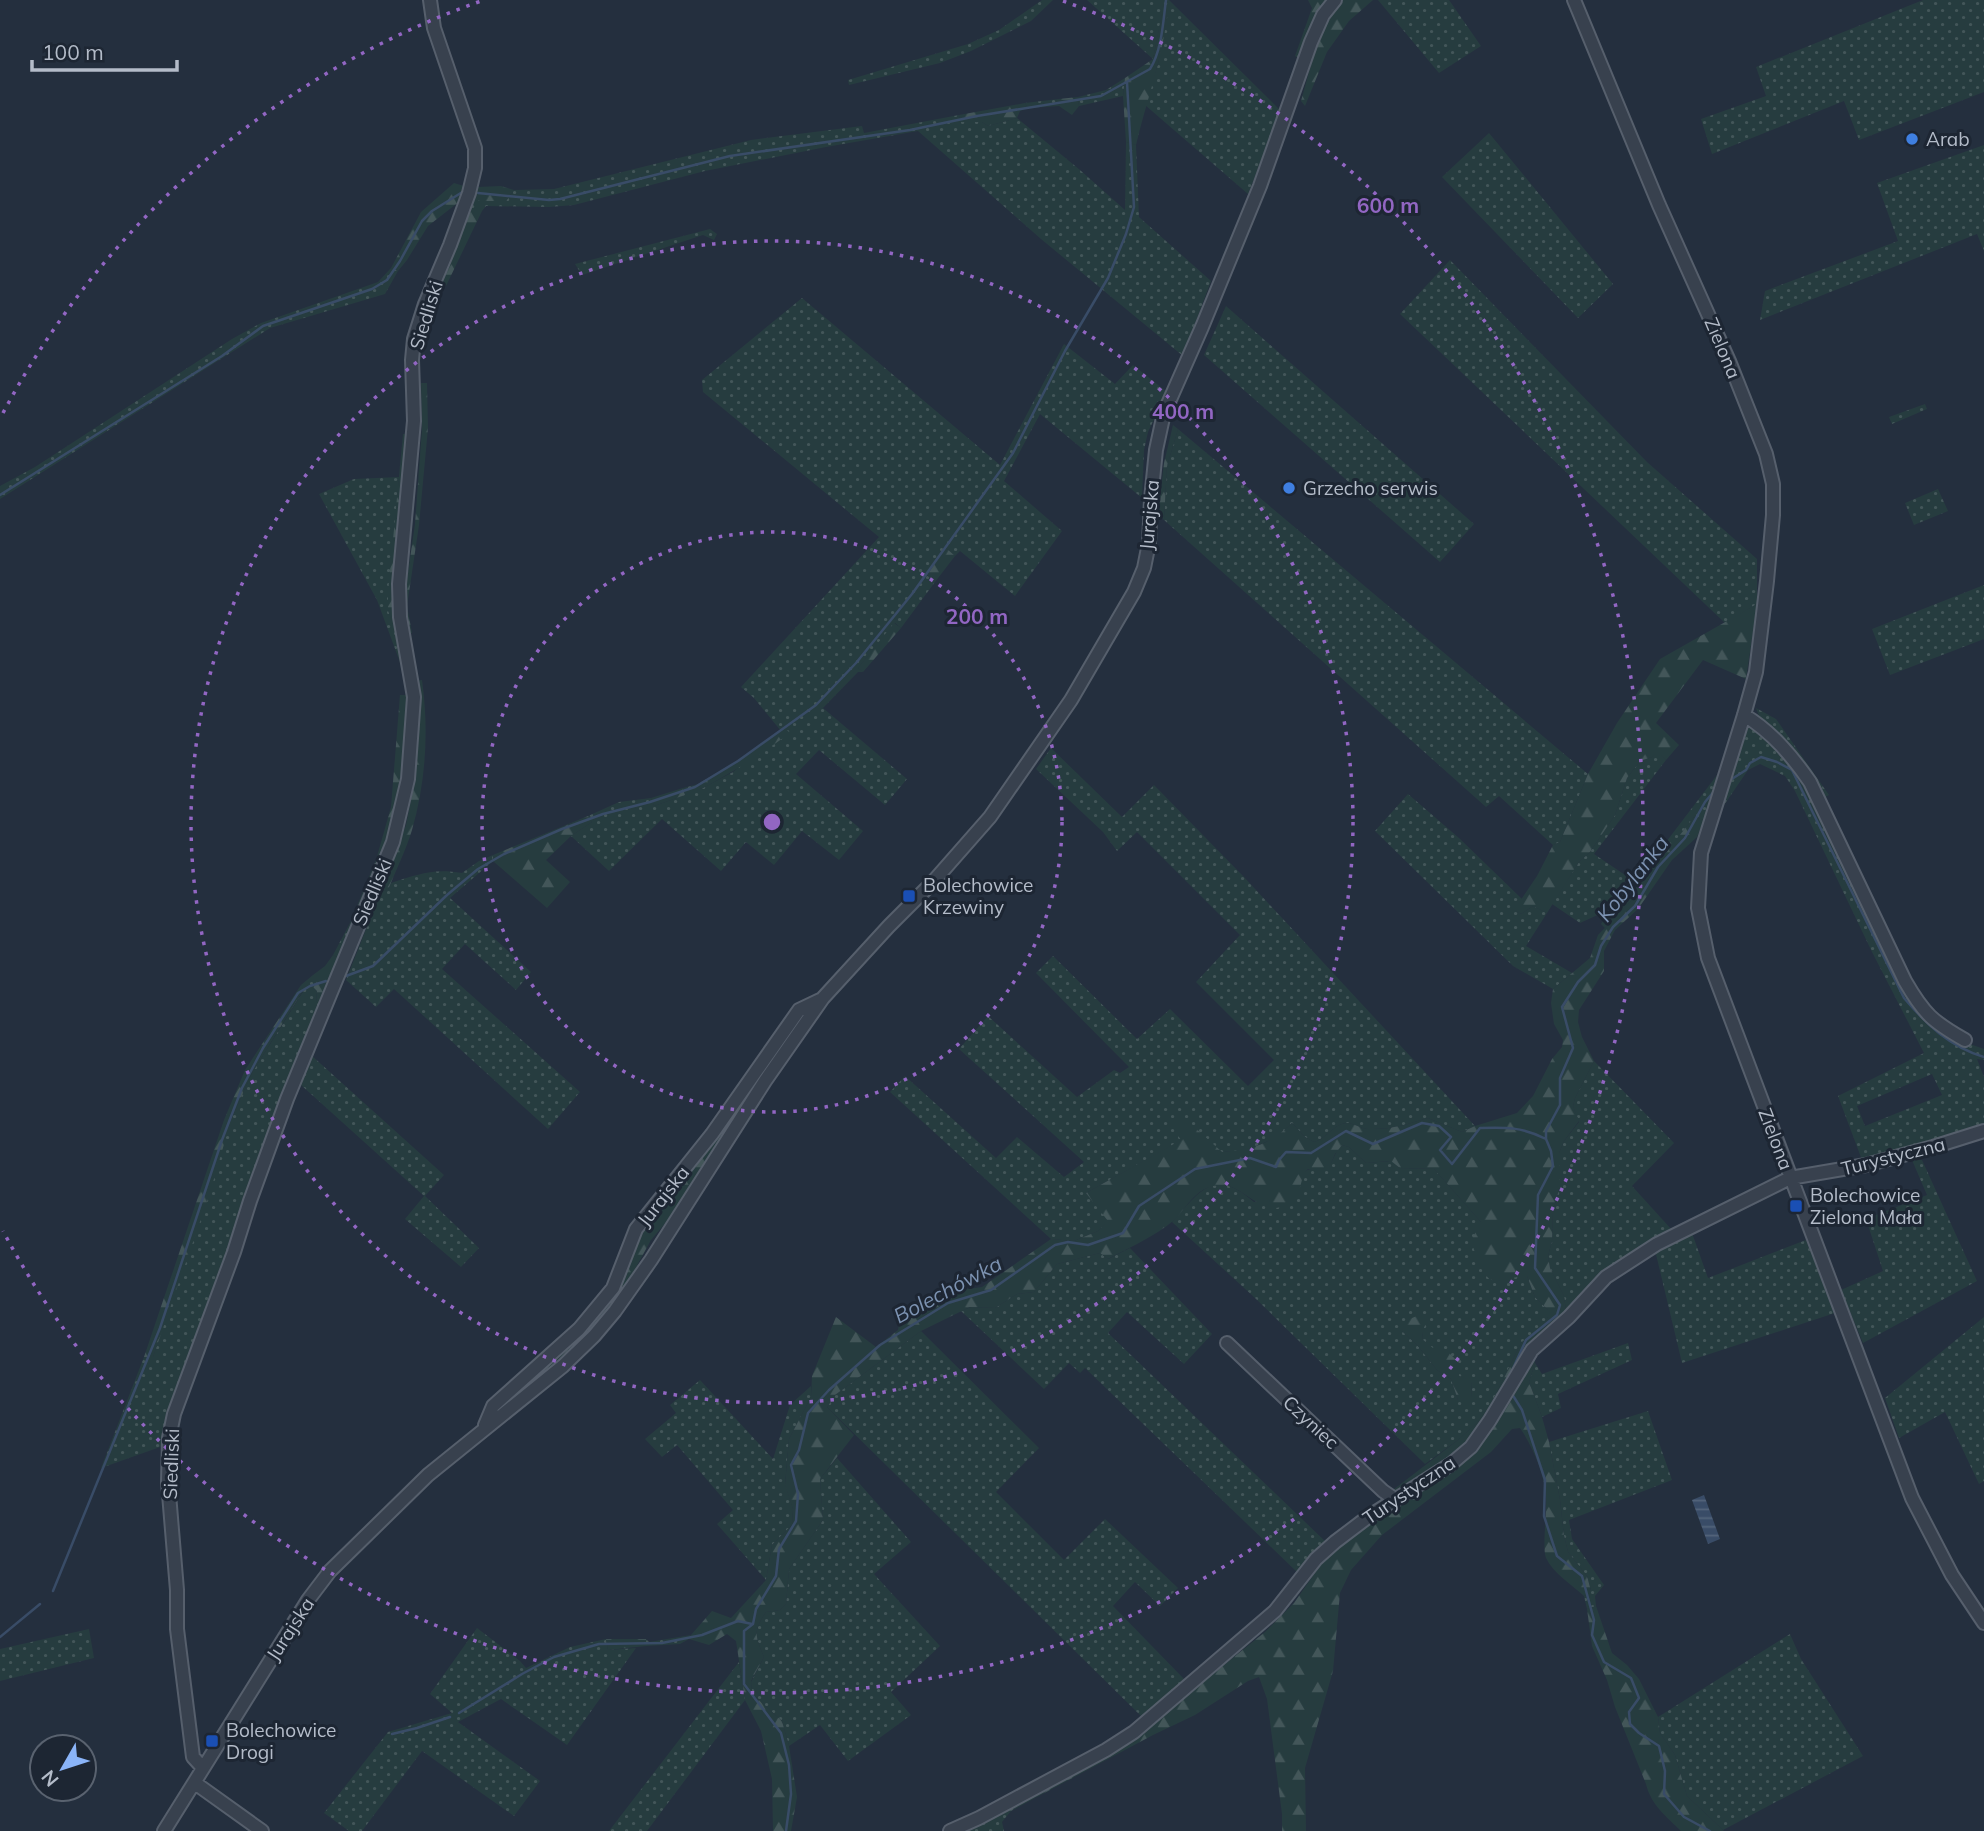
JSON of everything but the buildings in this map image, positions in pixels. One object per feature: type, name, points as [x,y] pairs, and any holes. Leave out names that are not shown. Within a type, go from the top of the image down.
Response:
[{"type":"street","name":"Siedliski","points":[[203,1768],[193,1757],[177,1629],[169,1438],[174,1414],[287,1099],[393,842],[408,779],[414,697],[400,617],[399,584],[414,421],[414,339],[469,193],[475,168],[475,148],[434,28],[430,0]]},
{"type":"street","name":"Jurajska","points":[[164,1831],[330,1571],[428,1475],[563,1366],[594,1336],[651,1259],[761,1087],[823,998],[932,884],[1004,799],[1071,700],[1134,592],[1144,568],[1149,543],[1156,450],[1164,413],[1254,199],[1311,42],[1323,15],[1335,0]]},
{"type":"street","name":"Zielona","points":[[1574,0],[1659,205],[1724,350],[1766,454],[1773,484],[1773,515],[1756,672],[1701,853],[1698,908],[1706,951],[1912,1498],[1952,1575],[1984,1623]]},
{"type":"street","points":[[1744,715],[1770,733],[1810,782],[1916,1000],[1940,1026],[1965,1040]]},
{"type":"street","name":"Jurajska","points":[[484,1429],[493,1406],[579,1329],[613,1288],[636,1229],[712,1134],[799,1010],[823,998]]},
{"type":"street","name":"Turystyczna","points":[[950,1831],[1106,1750],[1134,1732],[1275,1611],[1316,1559],[1335,1542],[1368,1517],[1451,1464],[1471,1447],[1532,1350],[1569,1317],[1606,1276],[1657,1244],[1790,1178],[1866,1165],[1984,1131]]},
{"type":"street","name":"Czyniec","points":[[1227,1343],[1396,1500]]},
{"type":"street","points":[[195,1783],[262,1831]]},
{"type":"green space","points":[[1042,0],[1053,0],[1031,21],[971,51],[940,63],[849,85],[848,80],[968,44],[999,30]]},
{"type":"green space","points":[[1087,0],[1169,0],[1281,111],[1248,194],[1145,105],[1158,64],[1167,16],[1162,14],[1153,59]]},
{"type":"green space","points":[[1308,0],[1327,0],[1316,15],[1300,59],[1295,56],[1312,8]]},
{"type":"green space","points":[[1342,0],[1373,0],[1349,21],[1327,52],[1305,106],[1301,101],[1316,48],[1327,22]]},
{"type":"green space","points":[[1378,0],[1449,0],[1481,46],[1439,73]]},
{"type":"green space","points":[[1923,0],[1984,0],[1984,92],[1859,140],[1844,101],[1712,154],[1701,119],[1766,96],[1756,67]]},
{"type":"green space","points":[[1162,13],[1167,16],[1161,49],[1136,145],[1126,142],[1123,96],[1125,78],[1153,59]]},
{"type":"green space","points":[[1125,78],[1123,96],[1079,106],[1078,97],[1106,90]]},
{"type":"green space","points":[[1078,97],[1079,106],[1072,115],[1059,106],[1059,99]]},
{"type":"green space","points":[[1059,99],[1059,106],[1028,108],[1025,103]]},
{"type":"green space","points":[[1025,103],[1028,108],[1020,111],[1017,118],[988,126],[982,122],[961,122],[959,115]]},
{"type":"green space","points":[[959,115],[961,122],[982,122],[988,126],[1017,118],[1125,210],[1126,142],[1136,145],[1139,217],[1211,281],[1183,356],[1041,239],[918,131],[705,171],[574,205],[486,206],[482,211],[468,211],[457,205],[464,198],[467,187],[478,187],[473,198],[506,201],[514,190],[554,189],[751,140],[862,126],[864,133]]},
{"type":"green space","points":[[1489,133],[1613,284],[1578,318],[1442,177]]},
{"type":"green space","points":[[1984,145],[1984,251],[1977,234],[1760,320],[1765,291],[1898,241],[1877,183]]},
{"type":"green space","points":[[454,183],[467,187],[464,198],[428,226],[398,271],[391,268],[421,212]]},
{"type":"green space","points":[[501,186],[514,190],[506,201],[473,199],[478,187]]},
{"type":"green space","points":[[468,211],[482,211],[446,286],[441,284]]},
{"type":"green space","points":[[710,229],[717,234],[714,240],[703,235],[582,275],[575,264]]},
{"type":"green space","points":[[1450,260],[1647,462],[1757,559],[1757,604],[1725,623],[1400,314]]},
{"type":"green space","points":[[391,268],[398,271],[385,294],[270,328],[0,499],[0,486],[35,467],[232,339],[261,323],[378,282]]},
{"type":"green space","points":[[802,298],[1000,465],[1064,344],[1115,384],[1133,365],[1167,392],[1148,432],[1144,450],[1142,498],[1040,414],[1004,481],[1062,531],[1015,596],[960,551],[955,556],[946,548],[927,575],[935,582],[901,628],[895,623],[858,668],[863,672],[858,672],[823,708],[907,779],[885,805],[819,750],[796,774],[863,831],[839,860],[802,831],[774,865],[746,842],[721,871],[662,819],[609,871],[571,836],[592,822],[588,816],[619,802],[651,798],[654,806],[685,795],[683,788],[698,784],[701,789],[733,772],[785,729],[781,731],[754,698],[741,687],[879,537],[703,392],[702,380]]},
{"type":"green space","points":[[1226,306],[1474,524],[1440,562],[1204,355]]},
{"type":"green space","points":[[421,383],[427,383],[428,428],[419,525],[407,606],[412,633],[408,634],[403,607],[415,524],[422,429]]},
{"type":"green space","points":[[1925,404],[1927,409],[1892,424],[1889,417]]},
{"type":"green space","points":[[1173,425],[1178,429],[1167,466],[1164,520],[1158,514],[1164,463]]},
{"type":"green space","points":[[1178,429],[1588,774],[1560,842],[1553,845],[1499,796],[1486,807],[1164,520],[1167,466]]},
{"type":"green space","points":[[403,434],[410,434],[393,592],[398,631],[395,631],[388,610],[388,593]]},
{"type":"green space","points":[[399,477],[388,610],[395,630],[398,631],[405,664],[401,665],[377,600],[319,494],[354,479]]},
{"type":"green space","points":[[1938,489],[1948,511],[1914,525],[1905,503]]},
{"type":"green space","points":[[946,548],[955,556],[935,582],[927,575]]},
{"type":"green space","points":[[1984,585],[1984,639],[1890,675],[1872,629]]},
{"type":"green space","points":[[1757,604],[1746,679],[1703,660],[1656,723],[1679,745],[1666,760],[1657,752],[1640,761],[1627,778],[1615,815],[1590,852],[1579,862],[1547,913],[1533,906],[1521,914],[1514,910],[1537,876],[1553,845],[1560,842],[1588,774],[1617,723],[1660,659]]},
{"type":"green space","points":[[894,623],[901,628],[863,672],[858,668]]},
{"type":"green space","points":[[422,680],[426,737],[420,793],[404,853],[388,890],[381,891],[406,825],[411,800],[417,711],[416,681]]},
{"type":"green space","points":[[400,695],[406,695],[405,763],[401,801],[380,862],[376,860],[391,807]]},
{"type":"green space","points":[[1756,708],[1776,719],[1829,795],[1823,798],[1805,770],[1759,716]]},
{"type":"green space","points":[[1745,727],[1758,727],[1800,772],[1912,1001],[1959,1040],[1984,1049],[1984,1060],[1977,1059],[1984,1077],[1984,1128],[1862,1160],[1838,1096],[1924,1053],[1795,791],[1785,776],[1760,764],[1748,770],[1722,808]],"holes":[[[1932,1074],[1942,1095],[1865,1126],[1857,1106]]]},
{"type":"green space","points":[[785,728],[790,733],[701,789],[698,784]]},
{"type":"green space","points":[[1051,748],[1122,817],[1154,785],[1244,877],[1475,1126],[1462,1132],[1428,1118],[1376,1129],[1365,1129],[1347,1123],[1314,1142],[1292,1123],[1276,1138],[1246,1150],[1222,1152],[1182,1140],[1086,1193],[1109,1221],[1098,1231],[1074,1241],[1051,1239],[890,1092],[905,1076],[996,1158],[1017,1137],[1064,1177],[1084,1162],[959,1049],[988,1016],[1077,1097],[1114,1070],[1120,1073],[1129,1067],[1036,973],[1053,956],[1137,1039],[1170,1009],[1248,1086],[1274,1060],[1196,982],[1240,935],[1137,832],[1117,851],[1103,832],[1036,769]]},
{"type":"green space","points":[[1657,751],[1666,760],[1594,854],[1628,877],[1602,913],[1580,923],[1552,904],[1579,862],[1590,852],[1615,815],[1627,778],[1640,761],[1652,757]]},
{"type":"green space","points":[[1717,775],[1719,777],[1704,820],[1694,817],[1635,897],[1605,928],[1601,924],[1624,890],[1657,854]]},
{"type":"green space","points":[[683,788],[685,795],[654,806],[651,798]]},
{"type":"green space","points":[[1408,794],[1459,838],[1522,899],[1515,910],[1521,914],[1533,906],[1547,913],[1526,946],[1572,973],[1553,989],[1513,966],[1375,831]]},
{"type":"green space","points":[[588,816],[592,822],[571,836],[546,860],[570,882],[547,908],[493,861],[493,855]]},
{"type":"green space","points":[[1694,817],[1704,820],[1697,837],[1672,860],[1638,909],[1615,930],[1604,951],[1604,971],[1579,1010],[1578,1022],[1582,1037],[1594,1061],[1573,1106],[1579,1121],[1564,1141],[1559,1153],[1559,1188],[1548,1256],[1550,1268],[1564,1296],[1566,1311],[1534,1355],[1535,1363],[1529,1382],[1549,1442],[1568,1552],[1587,1576],[1591,1591],[1584,1596],[1558,1574],[1546,1558],[1546,1498],[1543,1480],[1534,1452],[1525,1436],[1520,1428],[1512,1429],[1491,1452],[1382,1535],[1351,1570],[1340,1593],[1333,1671],[1305,1768],[1306,1831],[1282,1831],[1267,1699],[1259,1677],[1248,1681],[1195,1715],[1035,1798],[1032,1794],[1142,1731],[1265,1632],[1294,1603],[1350,1523],[1478,1422],[1491,1404],[1521,1343],[1548,1317],[1548,1310],[1535,1297],[1527,1276],[1498,1281],[1492,1280],[1484,1272],[1471,1241],[1481,1222],[1434,1169],[1400,1168],[1391,1161],[1366,1163],[1349,1147],[1342,1145],[1329,1168],[1322,1171],[1308,1169],[1298,1193],[1282,1206],[1276,1208],[1259,1203],[1230,1186],[1206,1188],[1195,1196],[1173,1221],[1142,1242],[1108,1259],[1100,1253],[1057,1264],[1034,1292],[1017,1294],[995,1308],[970,1307],[921,1331],[835,1395],[827,1407],[854,1435],[820,1479],[823,1520],[789,1569],[786,1604],[780,1610],[766,1612],[757,1629],[757,1639],[764,1657],[751,1681],[752,1694],[782,1721],[797,1797],[791,1831],[773,1831],[772,1779],[761,1731],[745,1700],[736,1641],[727,1634],[709,1645],[689,1639],[712,1611],[731,1618],[766,1580],[772,1545],[792,1525],[793,1509],[785,1485],[789,1439],[811,1397],[812,1376],[836,1317],[876,1347],[898,1330],[901,1314],[920,1297],[935,1304],[961,1290],[982,1287],[1051,1239],[1074,1241],[1098,1231],[1108,1221],[1086,1193],[1181,1140],[1171,1125],[1182,1116],[1222,1152],[1260,1145],[1292,1123],[1314,1142],[1347,1123],[1365,1129],[1376,1129],[1428,1118],[1462,1132],[1517,1113],[1533,1096],[1552,1059],[1562,1047],[1563,1040],[1554,1024],[1551,1003],[1553,989],[1590,958],[1598,935],[1635,897],[1643,882]]},
{"type":"green space","points":[[493,855],[493,861],[450,898],[531,972],[516,990],[465,944],[442,969],[580,1092],[548,1129],[394,989],[376,1007],[346,980],[381,891],[388,890],[391,883],[426,873],[462,873]]},
{"type":"green space","points":[[376,860],[380,862],[338,958],[333,955],[350,923]]},
{"type":"green space","points":[[333,955],[338,958],[320,1004],[316,1003],[317,991],[313,987],[313,975],[325,966]]},
{"type":"green space","points":[[313,975],[313,987],[317,991],[316,1002],[320,1004],[168,1412],[163,1446],[101,1468],[144,1357],[153,1357],[231,1120],[252,1073],[304,990],[301,985]]},
{"type":"green space","points":[[301,985],[304,989],[252,1073],[231,1120],[209,1196],[153,1357],[144,1357],[224,1120],[245,1070]]},
{"type":"green space","points":[[810,1011],[678,1208],[651,1240],[613,1309],[562,1364],[501,1409],[504,1402],[617,1288],[642,1231],[654,1221],[798,1017]]},
{"type":"green space","points":[[311,1055],[444,1175],[425,1196],[479,1248],[461,1267],[405,1219],[424,1196],[301,1085]]},
{"type":"green space","points":[[1594,1061],[1674,1143],[1632,1186],[1672,1230],[1603,1272],[1566,1311],[1564,1296],[1550,1268],[1548,1256],[1559,1188],[1559,1153],[1564,1141],[1579,1122],[1573,1106]]},
{"type":"green space","points":[[1339,1147],[1349,1147],[1366,1163],[1392,1161],[1400,1168],[1434,1169],[1481,1222],[1497,1281],[1527,1276],[1535,1297],[1548,1310],[1544,1324],[1521,1343],[1491,1404],[1478,1422],[1425,1464],[1255,1298],[1172,1222],[1191,1200],[1209,1187],[1228,1186],[1254,1202],[1297,1193],[1304,1173],[1310,1169],[1329,1167]],"holes":[[[1402,1331],[1422,1332],[1423,1340],[1459,1376],[1471,1381],[1472,1398],[1458,1400],[1451,1379],[1437,1370]]]},
{"type":"green space","points":[[1912,1160],[1922,1160],[1977,1281],[1863,1343],[1841,1290],[1883,1271],[1866,1219],[1927,1195]]},
{"type":"green space","points":[[1692,1233],[1708,1278],[1806,1240],[1835,1313],[1682,1363],[1655,1250]]},
{"type":"green space","points":[[1130,1248],[1212,1334],[1184,1364],[1127,1312],[1108,1333],[1327,1543],[1298,1573],[1085,1368],[1080,1373],[1069,1363],[1044,1389],[961,1311],[971,1307],[995,1308],[1017,1294],[1034,1292],[1057,1264],[1100,1253],[1108,1259]]},
{"type":"green space","points":[[1422,1314],[1427,1321],[1422,1332],[1423,1340],[1433,1348],[1448,1352],[1460,1364],[1459,1376],[1471,1380],[1472,1398],[1467,1404],[1458,1400],[1451,1379],[1437,1370],[1402,1331],[1402,1322]]},
{"type":"green space","points":[[1984,1317],[1984,1481],[1979,1484],[1945,1412],[1899,1438],[1885,1398]]},
{"type":"green space","points":[[921,1331],[1039,1448],[996,1492],[1064,1560],[1105,1519],[1178,1588],[1160,1606],[1135,1582],[1113,1606],[1185,1680],[1141,1716],[827,1407],[835,1395]]},
{"type":"green space","points":[[1628,1343],[1632,1360],[1558,1394],[1561,1408],[1542,1417],[1529,1382],[1535,1363],[1542,1374]]},
{"type":"green space","points":[[700,1380],[773,1459],[790,1405],[811,1386],[811,1397],[789,1439],[785,1484],[793,1509],[792,1525],[772,1545],[766,1580],[717,1524],[733,1510],[677,1445],[662,1457],[645,1439],[676,1413],[670,1405]]},
{"type":"green space","points":[[1648,1411],[1672,1480],[1569,1520],[1572,1539],[1604,1585],[1595,1596],[1596,1606],[1587,1609],[1584,1596],[1591,1590],[1587,1576],[1568,1552],[1549,1442]]},
{"type":"green space","points":[[837,1458],[911,1542],[874,1574],[940,1646],[891,1692],[911,1715],[848,1761],[820,1725],[789,1746],[782,1721],[752,1694],[751,1682],[764,1657],[757,1639],[757,1629],[766,1612],[780,1610],[786,1604],[789,1569],[823,1520],[820,1479]]},
{"type":"green space","points":[[1596,1606],[1612,1653],[1639,1679],[1658,1717],[1660,1733],[1675,1755],[1687,1796],[1724,1831],[1681,1831],[1651,1798],[1592,1646],[1587,1609]]},
{"type":"green space","points":[[477,1628],[526,1668],[570,1647],[606,1639],[608,1650],[636,1648],[567,1745],[501,1699],[458,1722],[540,1781],[514,1816],[422,1751],[362,1831],[349,1831],[324,1813],[388,1732],[452,1713],[430,1694]]},
{"type":"green space","points":[[89,1629],[94,1658],[0,1681],[0,1649]]},
{"type":"green space","points":[[1790,1634],[1801,1659],[1863,1756],[1723,1830],[1687,1796],[1675,1755],[1660,1733],[1658,1717]]},
{"type":"green space","points":[[691,1635],[680,1644],[646,1646],[646,1639],[649,1642]]},
{"type":"green space","points":[[606,1639],[646,1639],[646,1646],[608,1650]]},
{"type":"green space","points":[[739,1662],[745,1700],[647,1831],[609,1831]]},
{"type":"green space","points":[[1032,1794],[1035,1798],[1011,1811],[1002,1822],[1004,1831],[959,1831]]},
{"type":"water","points":[[1704,1495],[1720,1539],[1708,1544],[1692,1500]]},
{"type":"waterway","points":[[478,193],[560,199],[730,156],[910,130],[1101,96],[1150,69],[1160,45],[1166,0]]},
{"type":"waterway","points":[[346,976],[373,966],[478,869],[504,854],[562,829],[695,787],[738,761],[816,705],[856,663],[912,594],[1013,453],[1065,351],[1108,278],[1134,207],[1127,82]]},
{"type":"waterway","points":[[0,495],[222,356],[263,326],[372,289],[387,280],[422,221],[432,211],[464,191]]},
{"type":"waterway","name":"Kobylanka","points":[[1727,782],[1761,757],[1792,770],[1904,998],[1940,1034],[1960,1047],[1984,1057]]},
{"type":"waterway","name":"Kobylanka","points":[[1510,1375],[1526,1340],[1557,1315],[1560,1305],[1535,1268],[1538,1195],[1553,1166],[1546,1131],[1560,1105],[1560,1078],[1573,1048],[1562,1007],[1578,982],[1595,965],[1601,946],[1613,927],[1635,906],[1658,867],[1685,838],[1705,802],[1716,789]]},
{"type":"waterway","points":[[53,1591],[160,1328],[222,1140],[242,1088],[263,1048],[298,993],[326,981]]},
{"type":"waterway","name":"Bolechówka","points":[[786,1831],[791,1794],[789,1765],[781,1733],[744,1684],[744,1631],[753,1624],[756,1609],[776,1576],[779,1549],[796,1521],[798,1494],[791,1465],[799,1450],[808,1413],[829,1390],[880,1345],[948,1303],[991,1290],[1055,1245],[1068,1242],[1088,1245],[1123,1233],[1139,1206],[1195,1169],[1250,1158],[1276,1167],[1286,1152],[1311,1153],[1346,1131],[1373,1144],[1422,1123],[1439,1126],[1451,1137],[1440,1150],[1452,1164],[1480,1128],[1514,1129],[1546,1139]]},
{"type":"waterway","name":"Kobylanka","points":[[1512,1394],[1522,1410],[1545,1480],[1544,1516],[1557,1556],[1582,1576],[1594,1620],[1592,1635],[1604,1662],[1631,1678],[1639,1698],[1629,1712],[1630,1724],[1659,1746],[1665,1771],[1664,1794],[1684,1817],[1710,1831]]},
{"type":"waterway","points":[[0,1637],[40,1604]]},
{"type":"waterway","points":[[459,1713],[554,1657],[599,1644],[662,1643],[702,1635],[738,1621],[752,1624]]},
{"type":"waterway","points":[[392,1734],[450,1717]]},
{"type":"place","name":"Arab","points":[[1912,139]]},
{"type":"place","name":"Grzecho serwis","points":[[1289,488]]},
{"type":"place","name":"Bolechowice Krzewiny","points":[[909,896]]},
{"type":"place","name":"Bolechowice Zielona Mała","points":[[1796,1206]]},
{"type":"place","name":"Bolechowice Drogi","points":[[212,1741]]}]
